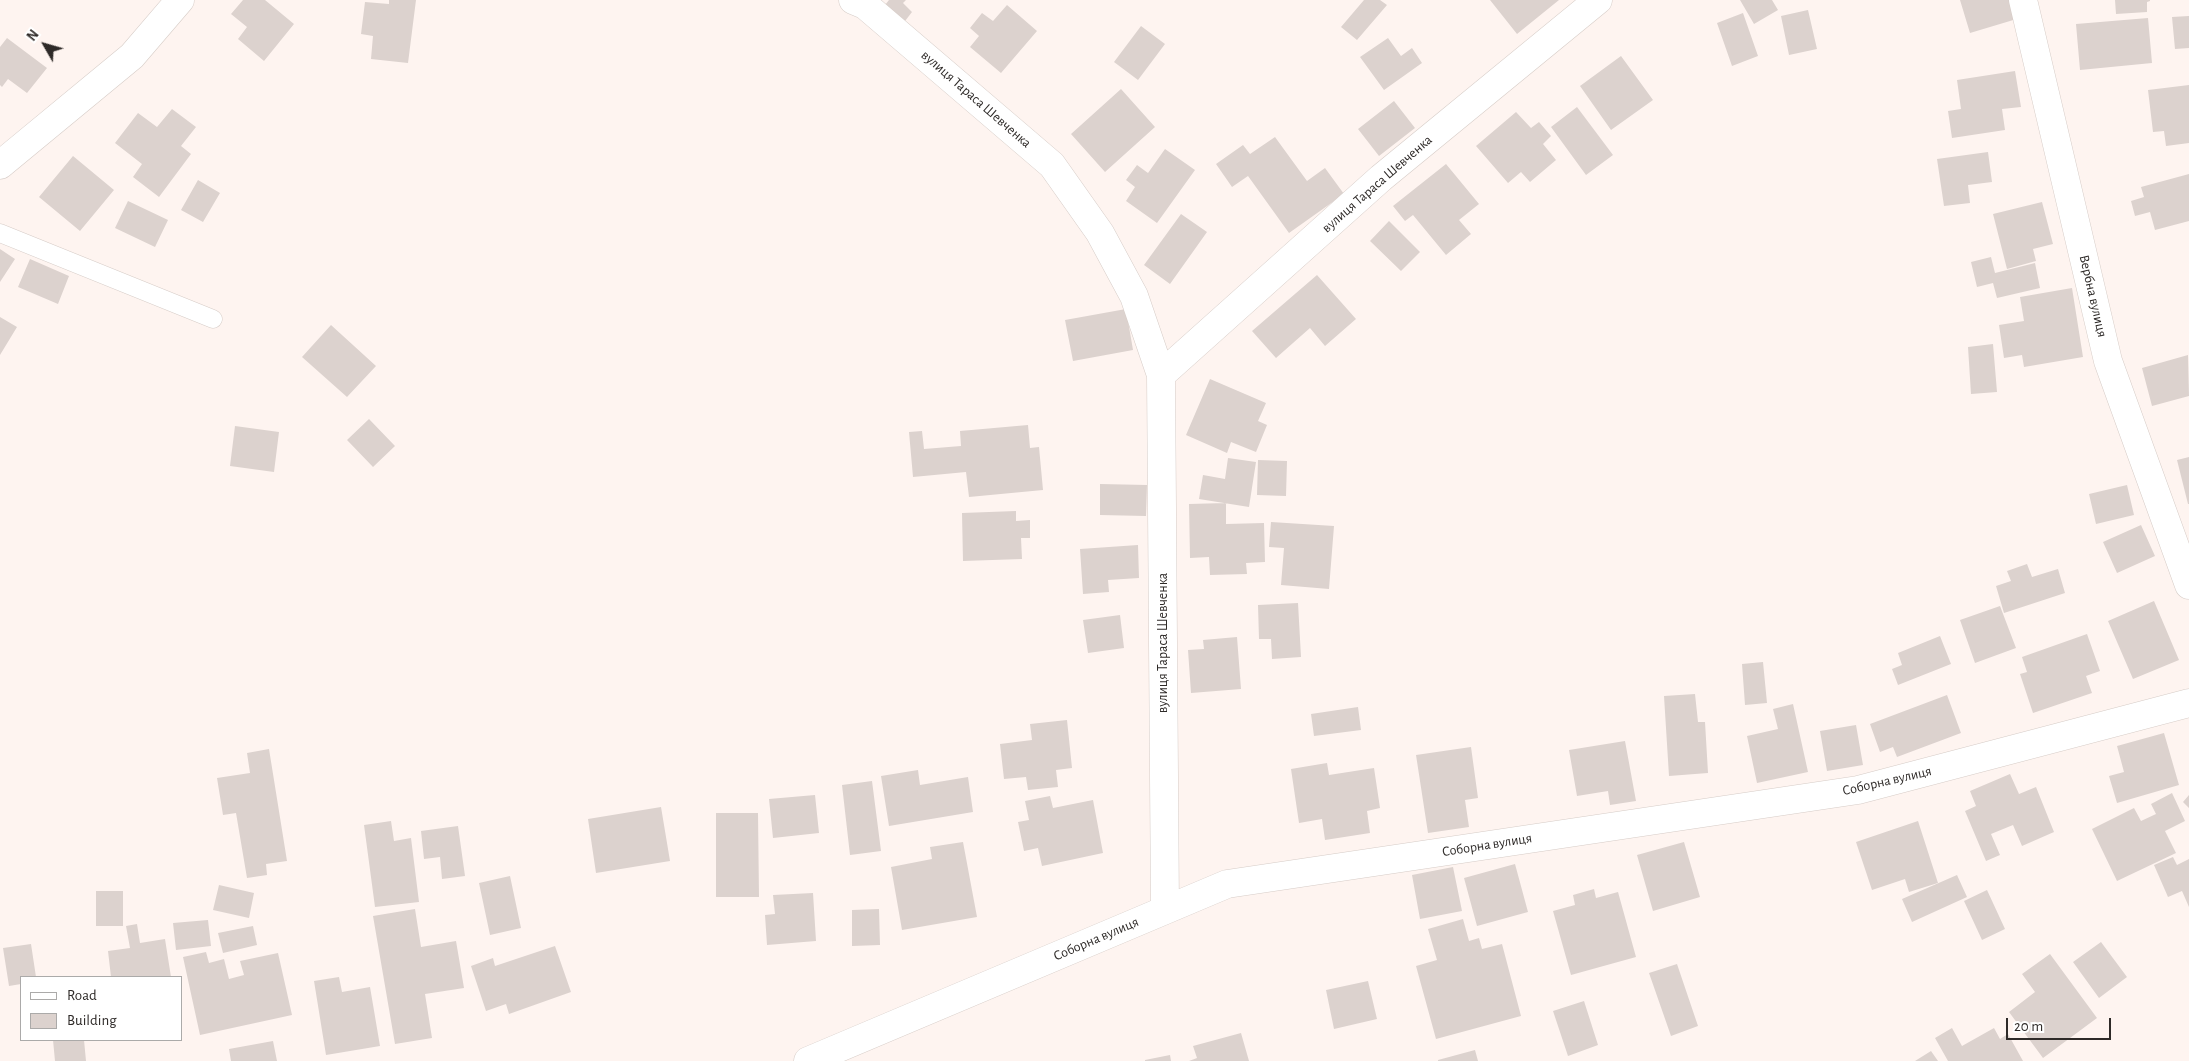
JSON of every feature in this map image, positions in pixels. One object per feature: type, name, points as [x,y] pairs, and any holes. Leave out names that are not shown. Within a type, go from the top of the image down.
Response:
[{"type":"street","points":[[0,165],[132,56],[180,0]]},
{"type":"street","name":"вулиця Тараса Шевченка","points":[[854,0],[865,5],[1052,165],[1100,232],[1134,296],[1161,375],[1164,910]]},
{"type":"street","name":"вулиця Тараса Шевченка","points":[[1161,375],[1381,178],[1598,0]]},
{"type":"street","name":"Вербна вулиця","points":[[2022,0],[2108,361],[2189,585]]},
{"type":"street","name":"Соборна вулиця","points":[[808,1061],[1227,884],[1858,790],[2189,703]]},
{"type":"lane","points":[[0,233],[213,318]]},
{"type":"building","points":[[243,0],[265,0],[294,24],[264,61],[238,39],[247,27],[231,14]]},
{"type":"building","points":[[389,0],[416,0],[408,63],[371,59],[373,36],[361,34],[365,2],[389,4]]},
{"type":"building","points":[[889,0],[906,0],[903,3],[912,12],[902,25],[881,10]]},
{"type":"building","points":[[1364,0],[1380,0],[1387,5],[1357,40],[1341,27]]},
{"type":"building","points":[[1490,0],[1559,0],[1517,34]]},
{"type":"building","points":[[1740,0],[1772,0],[1778,10],[1754,24]]},
{"type":"building","points":[[1960,0],[2014,0],[2020,18],[1970,33]]},
{"type":"building","points":[[2115,0],[2150,1],[2147,2],[2147,12],[2116,14]]},
{"type":"building","points":[[1007,5],[1037,31],[1001,73],[970,47],[979,36],[970,28],[982,13],[993,21]]},
{"type":"building","points":[[1808,10],[1817,49],[1789,55],[1781,16]]},
{"type":"building","points":[[1743,13],[1758,56],[1732,66],[1717,23]]},
{"type":"building","points":[[2189,16],[2189,48],[2175,49],[2172,17]]},
{"type":"building","points":[[2148,18],[2152,63],[2080,70],[2076,24]]},
{"type":"building","points":[[1141,26],[1165,44],[1138,80],[1114,62]]},
{"type":"building","points":[[7,38],[47,68],[27,93],[8,79],[2,87],[0,85],[0,47]]},
{"type":"building","points":[[1388,38],[1401,56],[1412,48],[1422,63],[1384,90],[1360,57]]},
{"type":"building","points":[[1621,56],[1653,100],[1611,130],[1580,86]]},
{"type":"building","points":[[2015,71],[2021,107],[2002,109],[2005,130],[1952,138],[1948,111],[1961,109],[1957,80]]},
{"type":"building","points":[[2189,85],[2189,143],[2166,146],[2164,131],[2153,132],[2148,90]]},
{"type":"building","points":[[1121,89],[1155,127],[1105,172],[1071,134]]},
{"type":"building","points":[[1394,101],[1415,128],[1379,156],[1358,129]]},
{"type":"building","points":[[1577,107],[1613,155],[1586,175],[1551,127]]},
{"type":"building","points":[[172,109],[196,127],[181,146],[191,154],[159,197],[133,177],[142,164],[115,143],[138,113],[157,127]]},
{"type":"building","points":[[1516,112],[1531,128],[1539,122],[1551,136],[1543,144],[1556,160],[1530,182],[1521,172],[1508,183],[1476,146]]},
{"type":"building","points":[[1275,137],[1307,181],[1325,168],[1344,194],[1289,233],[1248,176],[1232,187],[1216,164],[1243,145],[1250,154]]},
{"type":"building","points":[[1165,149],[1195,170],[1157,223],[1126,201],[1135,187],[1126,180],[1137,165],[1148,173]]},
{"type":"building","points":[[1988,152],[1992,182],[1968,185],[1970,203],[1944,206],[1937,159]]},
{"type":"building","points":[[73,156],[114,190],[80,231],[39,197]]},
{"type":"building","points":[[1446,164],[1479,204],[1459,220],[1471,234],[1446,255],[1413,215],[1405,221],[1393,206]]},
{"type":"building","points":[[2189,174],[2189,221],[2155,230],[2150,212],[2135,216],[2131,201],[2144,197],[2141,187]]},
{"type":"building","points":[[198,180],[220,193],[203,222],[181,210]]},
{"type":"building","points":[[128,201],[168,220],[155,247],[115,228]]},
{"type":"building","points":[[2042,202],[2053,244],[2033,249],[2036,261],[2007,269],[1993,214]]},
{"type":"building","points":[[1181,214],[1207,232],[1170,284],[1144,265]]},
{"type":"building","points":[[1389,221],[1420,252],[1401,271],[1370,241]]},
{"type":"building","points":[[0,249],[15,259],[0,282]]},
{"type":"building","points":[[1991,257],[1995,273],[2035,263],[2040,288],[1997,298],[1993,283],[1977,287],[1971,262]]},
{"type":"building","points":[[30,259],[69,276],[58,304],[18,287]]},
{"type":"building","points":[[1317,275],[1356,319],[1325,346],[1310,328],[1276,358],[1252,331]]},
{"type":"building","points":[[2072,288],[2083,357],[2024,367],[2022,355],[2004,358],[1999,325],[2024,321],[2020,297]]},
{"type":"building","points":[[1126,309],[1133,350],[1073,361],[1065,320]]},
{"type":"building","points":[[0,317],[17,327],[0,355]]},
{"type":"building","points":[[331,325],[376,366],[347,397],[302,357]]},
{"type":"building","points":[[1993,344],[1997,392],[1971,394],[1968,347]]},
{"type":"building","points":[[2188,355],[2189,396],[2152,406],[2142,368]]},
{"type":"building","points":[[1210,379],[1266,403],[1258,421],[1267,425],[1256,452],[1231,442],[1227,453],[1186,435]]},
{"type":"building","points":[[369,419],[395,446],[373,467],[347,440]]},
{"type":"building","points":[[1028,425],[1030,448],[1039,447],[1043,490],[969,497],[966,472],[913,477],[909,432],[922,431],[924,449],[961,446],[960,431]]},
{"type":"building","points":[[235,426],[279,432],[274,472],[230,466]]},
{"type":"building","points":[[2189,457],[2189,504],[2188,504],[2177,460]]},
{"type":"building","points":[[1228,458],[1256,462],[1249,507],[1199,499],[1203,475],[1225,479]]},
{"type":"building","points":[[1258,460],[1287,461],[1286,496],[1257,495]]},
{"type":"building","points":[[1100,484],[1147,485],[1146,516],[1100,515]]},
{"type":"building","points":[[2127,485],[2134,515],[2096,524],[2089,494]]},
{"type":"building","points":[[1226,503],[1226,524],[1264,523],[1265,562],[1246,563],[1247,574],[1210,575],[1209,557],[1190,558],[1189,504]]},
{"type":"building","points":[[1016,511],[1016,521],[1030,520],[1030,538],[1021,538],[1022,559],[963,561],[962,513]]},
{"type":"building","points":[[1271,522],[1334,526],[1329,589],[1281,585],[1284,548],[1269,547]]},
{"type":"building","points":[[2141,525],[2155,556],[2117,573],[2103,542]]},
{"type":"building","points":[[1138,545],[1139,578],[1108,580],[1109,592],[1083,594],[1080,549]]},
{"type":"building","points":[[2027,564],[2032,577],[2058,569],[2065,593],[2004,613],[1996,586],[2011,581],[2007,571]]},
{"type":"building","points":[[2154,601],[2179,660],[2133,679],[2108,621]]},
{"type":"building","points":[[1298,603],[1301,657],[1272,659],[1271,639],[1259,639],[1258,605]]},
{"type":"building","points":[[2000,606],[2016,648],[1975,663],[1960,620]]},
{"type":"building","points":[[1120,615],[1124,648],[1088,653],[1083,620]]},
{"type":"building","points":[[2087,634],[2100,671],[2086,676],[2092,693],[2033,713],[2020,674],[2027,672],[2022,657]]},
{"type":"building","points":[[1940,636],[1951,664],[1898,685],[1892,669],[1902,665],[1898,653]]},
{"type":"building","points":[[1237,637],[1241,689],[1191,693],[1188,650],[1204,649],[1203,640]]},
{"type":"building","points":[[1763,662],[1767,703],[1745,705],[1742,664]]},
{"type":"building","points":[[1695,694],[1698,722],[1705,722],[1708,773],[1669,776],[1664,696]]},
{"type":"building","points":[[1947,695],[1961,733],[1897,757],[1893,747],[1880,752],[1870,724]]},
{"type":"building","points":[[1793,704],[1808,772],[1757,783],[1747,736],[1778,729],[1773,709]]},
{"type":"building","points":[[1358,707],[1361,730],[1314,736],[1311,714]]},
{"type":"building","points":[[1067,720],[1072,768],[1056,770],[1058,787],[1028,790],[1026,777],[1004,779],[1000,744],[1032,740],[1030,724]]},
{"type":"building","points":[[1856,725],[1863,765],[1827,771],[1820,731]]},
{"type":"building","points":[[2164,733],[2179,785],[2117,803],[2109,776],[2124,772],[2117,746]]},
{"type":"building","points":[[1625,741],[1636,801],[1610,805],[1608,791],[1577,796],[1569,750]]},
{"type":"building","points":[[1471,747],[1478,798],[1465,800],[1469,827],[1428,833],[1416,755]]},
{"type":"building","points":[[269,749],[287,861],[266,864],[267,875],[247,878],[236,813],[223,815],[217,778],[250,773],[247,753]]},
{"type":"building","points":[[1327,763],[1329,775],[1374,768],[1380,808],[1367,811],[1370,833],[1325,840],[1322,819],[1299,823],[1291,769]]},
{"type":"building","points":[[918,770],[920,785],[968,777],[973,812],[889,826],[881,776]]},
{"type":"building","points":[[2010,774],[2019,794],[2036,787],[2054,832],[2022,846],[2013,825],[1991,834],[2000,855],[1986,861],[1965,811],[1976,806],[1970,791]]},
{"type":"building","points":[[872,781],[881,851],[850,855],[842,785]]},
{"type":"building","points":[[2172,793],[2185,821],[2165,831],[2176,853],[2117,881],[2092,829],[2134,808],[2141,821],[2156,814],[2151,804]]},
{"type":"building","points":[[815,795],[819,833],[773,838],[769,799]]},
{"type":"building","points":[[2189,795],[2189,808],[2183,802]]},
{"type":"building","points":[[1050,796],[1053,808],[1093,800],[1103,853],[1042,866],[1038,848],[1024,851],[1018,822],[1029,820],[1025,801]]},
{"type":"building","points":[[661,807],[670,861],[596,873],[588,819]]},
{"type":"building","points":[[716,813],[758,813],[759,897],[716,897]]},
{"type":"building","points":[[391,821],[394,841],[411,838],[419,902],[375,907],[364,825]]},
{"type":"building","points":[[1918,821],[1938,883],[1909,892],[1905,879],[1872,890],[1856,842]]},
{"type":"building","points":[[458,826],[465,876],[442,879],[440,857],[424,859],[421,831]]},
{"type":"building","points":[[963,842],[977,917],[902,930],[891,867],[932,859],[930,847]]},
{"type":"building","points":[[1684,842],[1700,897],[1653,911],[1637,855]]},
{"type":"building","points":[[2173,857],[2177,865],[2189,859],[2189,907],[2182,891],[2168,897],[2154,865]]},
{"type":"building","points":[[1515,864],[1528,912],[1477,926],[1464,878]]},
{"type":"building","points":[[1453,867],[1462,911],[1420,919],[1412,875]]},
{"type":"building","points":[[1957,875],[1967,897],[1912,922],[1902,899]]},
{"type":"building","points":[[510,876],[521,928],[490,935],[479,883]]},
{"type":"building","points":[[219,885],[254,893],[249,918],[213,910]]},
{"type":"building","points":[[1594,889],[1596,898],[1618,892],[1636,957],[1571,975],[1553,911],[1575,905],[1573,895]]},
{"type":"building","points":[[1987,890],[2005,929],[1982,940],[1964,901]]},
{"type":"building","points":[[96,891],[123,891],[123,926],[96,926]]},
{"type":"building","points":[[813,893],[816,941],[767,945],[765,915],[775,914],[773,895]]},
{"type":"building","points":[[415,909],[421,947],[456,941],[464,988],[425,994],[432,1038],[395,1044],[373,916]]},
{"type":"building","points":[[879,909],[880,945],[852,946],[852,910]]},
{"type":"building","points":[[1463,919],[1469,941],[1479,938],[1482,949],[1502,944],[1521,1016],[1436,1039],[1416,966],[1437,960],[1428,929]]},
{"type":"building","points":[[208,920],[211,946],[176,950],[173,923]]},
{"type":"building","points":[[137,924],[140,943],[165,939],[171,976],[111,976],[108,951],[130,948],[126,926]]},
{"type":"building","points":[[253,926],[257,945],[223,953],[218,933]]},
{"type":"building","points":[[2101,942],[2127,977],[2099,998],[2073,962]]},
{"type":"building","points":[[31,944],[36,976],[20,976],[20,984],[9,986],[3,948]]},
{"type":"building","points":[[555,946],[571,992],[509,1014],[506,1004],[486,1011],[471,966],[493,958],[495,966]]},
{"type":"building","points":[[206,952],[209,963],[224,959],[229,979],[244,975],[240,961],[278,953],[292,1015],[200,1035],[183,957]]},
{"type":"building","points":[[2050,954],[2097,1018],[2043,1058],[2009,1012],[2035,992],[2022,974]]},
{"type":"building","points":[[1677,964],[1698,1026],[1671,1036],[1649,973]]},
{"type":"building","points":[[339,977],[342,992],[370,987],[380,1046],[326,1055],[314,981]]},
{"type":"building","points":[[1368,981],[1377,1019],[1334,1029],[1326,990]]},
{"type":"building","points":[[1584,1001],[1598,1045],[1568,1056],[1553,1011]]},
{"type":"building","points":[[1952,1028],[1962,1046],[1994,1028],[2000,1039],[2008,1034],[2023,1061],[1948,1061],[1935,1038]]},
{"type":"building","points":[[1241,1033],[1249,1061],[1189,1061],[1197,1058],[1193,1046]]},
{"type":"building","points":[[53,1041],[84,1041],[86,1061],[55,1061]]},
{"type":"building","points":[[273,1041],[277,1061],[231,1061],[229,1049]]},
{"type":"building","points":[[1475,1050],[1478,1061],[1438,1061],[1438,1060]]},
{"type":"building","points":[[1931,1051],[1938,1061],[1915,1061]]},
{"type":"building","points":[[1170,1055],[1171,1061],[1145,1061],[1145,1060]]}]
